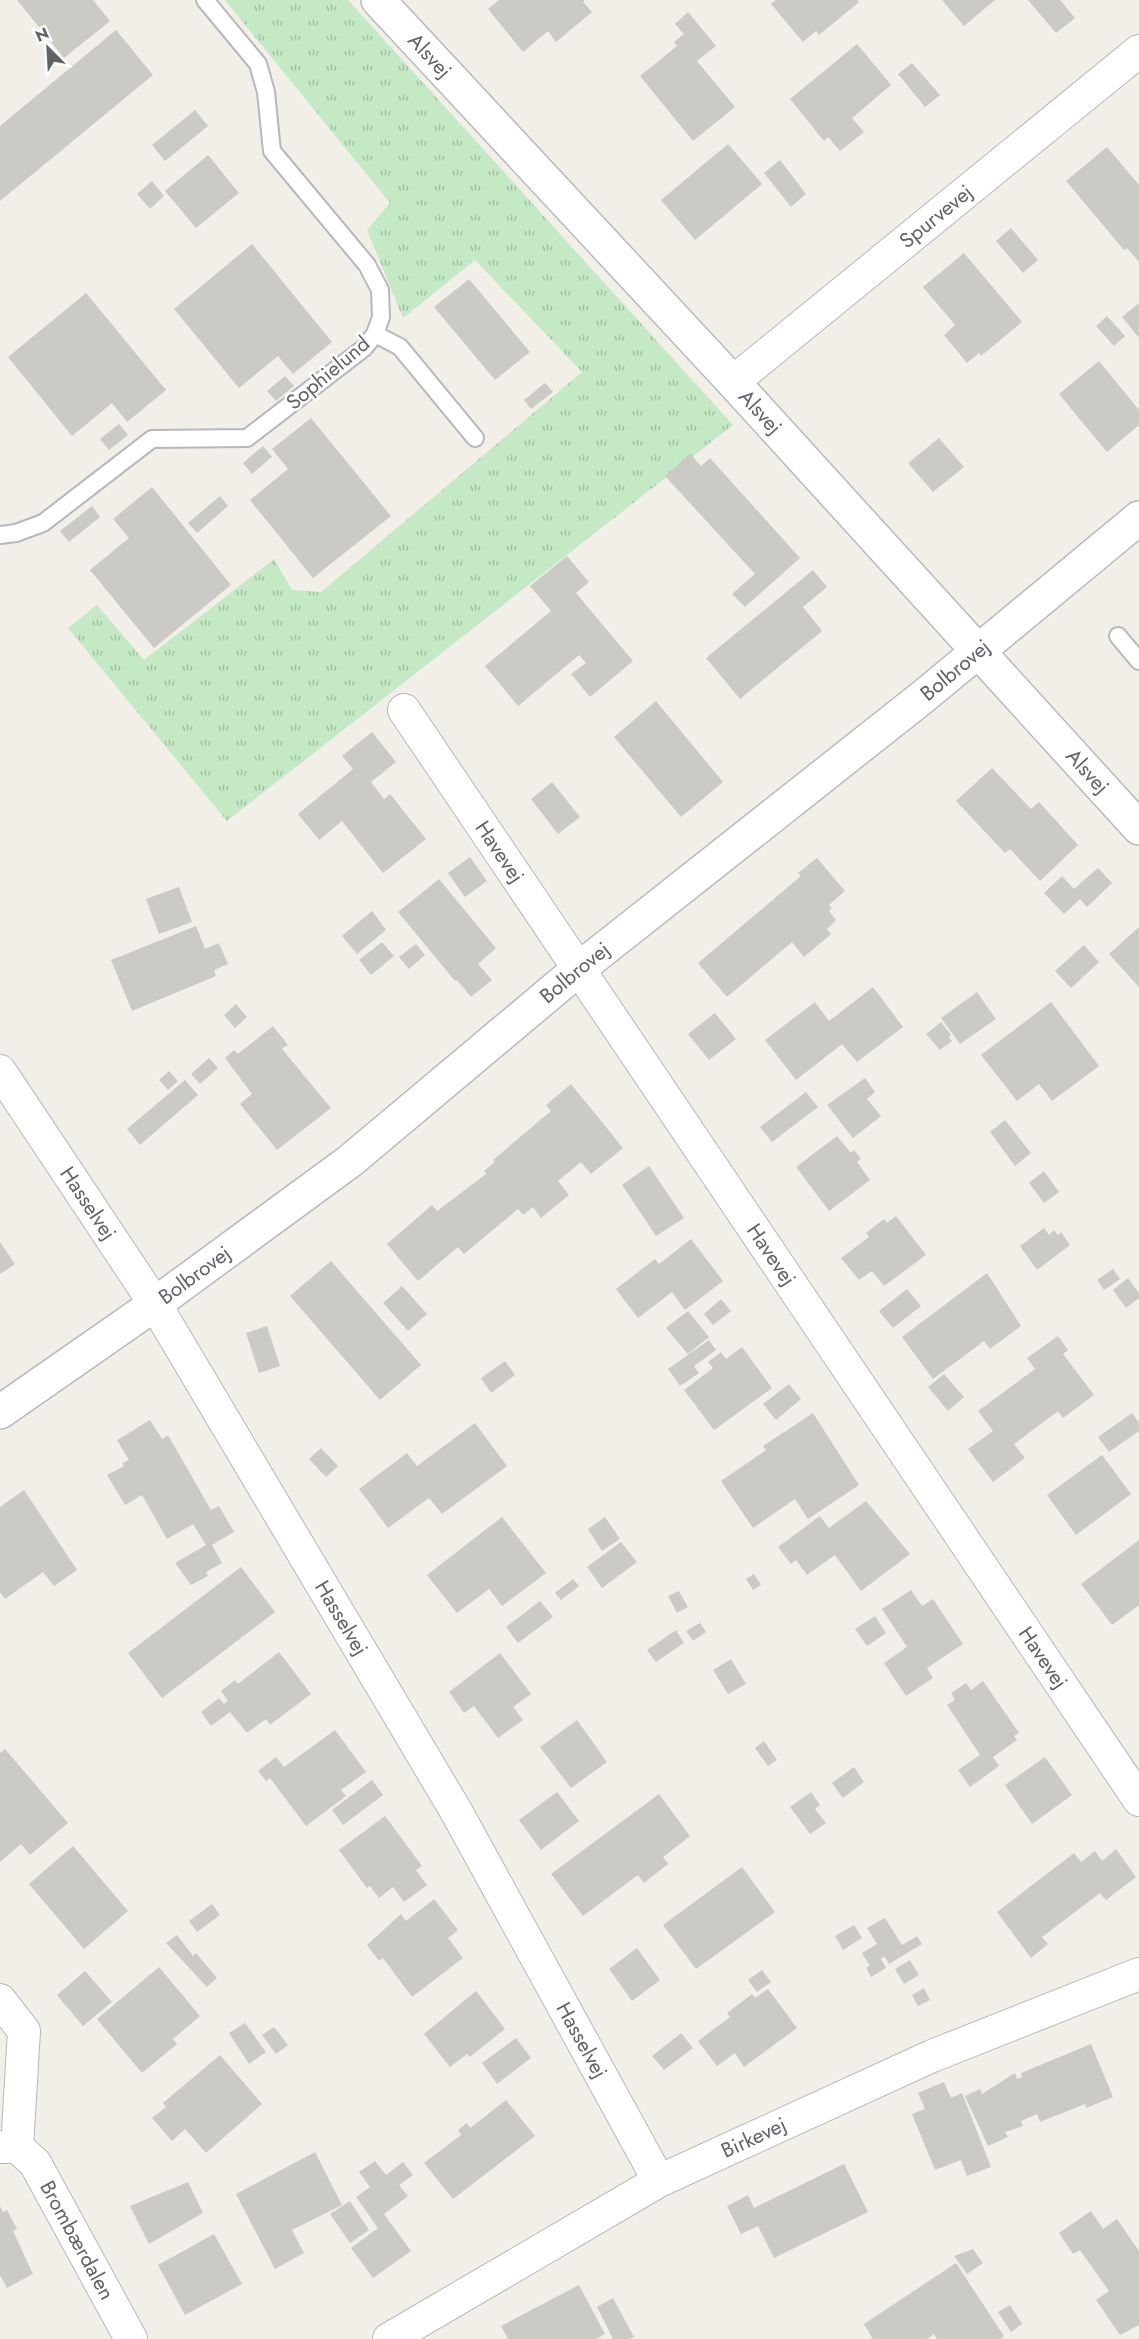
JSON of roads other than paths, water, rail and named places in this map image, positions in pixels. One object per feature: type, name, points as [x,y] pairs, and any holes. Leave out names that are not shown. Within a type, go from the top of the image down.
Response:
[{"type":"street","name":"Alsvej","points":[[378,0],[734,382],[1139,828]]},
{"type":"street","name":"Spurvevej","points":[[734,382],[1139,51]]},
{"type":"street","name":"Bolbrovej","points":[[0,1412],[155,1304],[350,1161],[580,968],[978,652],[1139,518]]},
{"type":"street","name":"Havevej","points":[[404,710],[1139,1800]]},
{"type":"street","name":"Hasselvej","points":[[0,1071],[155,1304],[456,1811],[659,2181]]},
{"type":"street","name":"Birkevej","points":[[388,2339],[659,2181],[932,2056],[1139,1974]]},
{"type":"street","name":"Brombærdalen","points":[[0,2000],[24,2031],[8,2147],[34,2163],[131,2339]]},
{"type":"lane","name":"Sophielund","points":[[0,535],[16,533],[43,523],[152,439],[247,438],[364,348],[375,334],[381,317],[380,290],[367,265],[272,151],[266,92],[258,64],[205,0]]},
{"type":"lane","points":[[375,334],[400,347],[475,438]]},
{"type":"lane","points":[[1118,636],[1139,661]]}]
